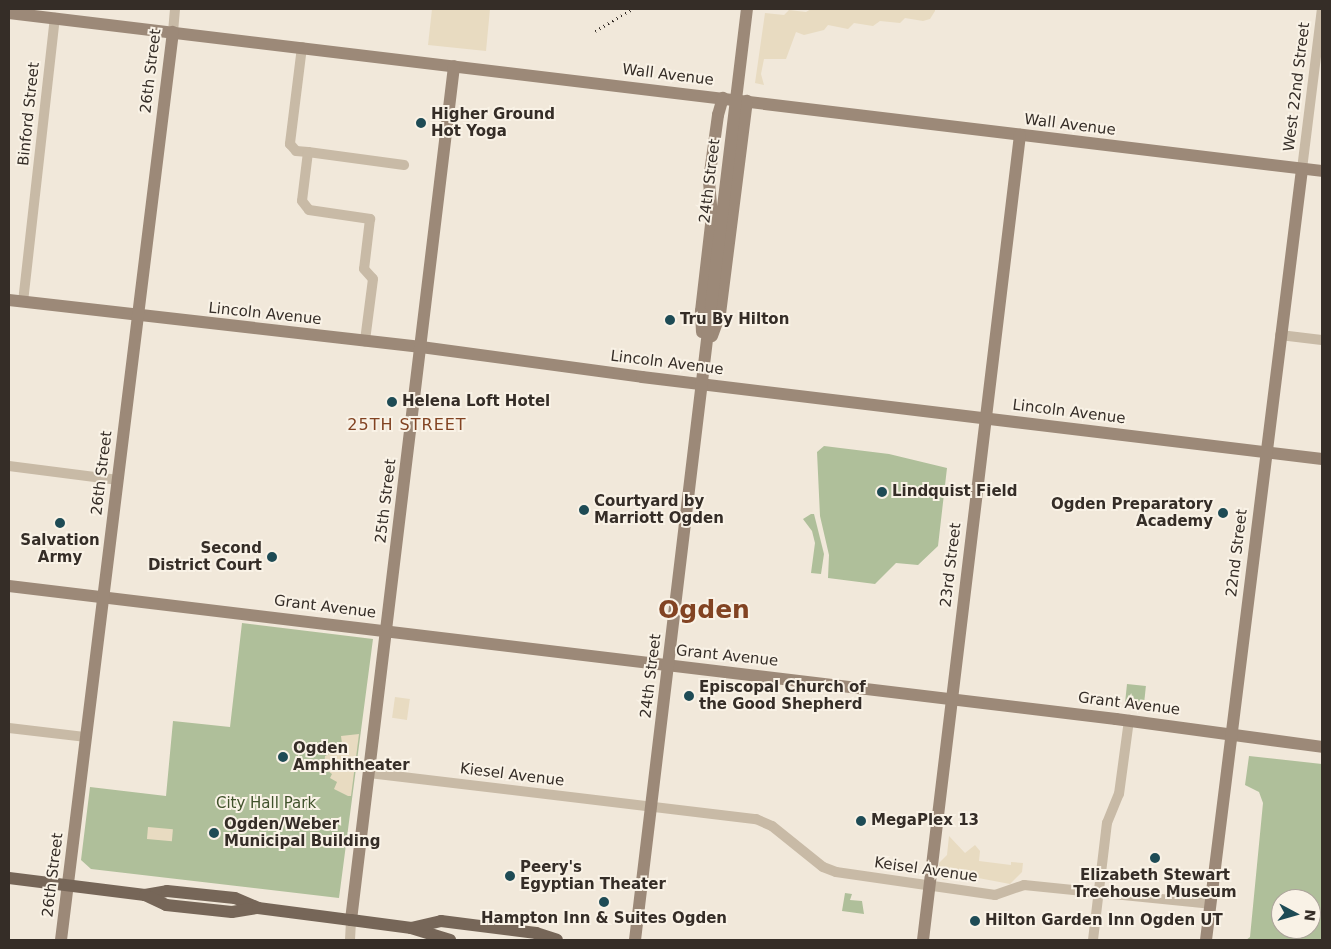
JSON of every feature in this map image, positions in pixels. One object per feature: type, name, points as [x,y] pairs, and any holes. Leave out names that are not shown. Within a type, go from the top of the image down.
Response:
[{"type":"main road","points":[[9,878],[145,895],[166,905],[232,912],[258,908],[411,928],[450,940]]},
{"type":"main road","points":[[411,928],[441,921],[536,933],[557,940]]},
{"type":"street","name":"26th Street","points":[[61,940],[175,9]]},
{"type":"street","name":"24th Street","points":[[635,940],[747,9]]},
{"type":"street","name":"West 22nd Street","points":[[1302,169],[1320,54],[1322,9]]},
{"type":"street","name":"Wall Avenue","points":[[15,12],[1322,171]]},
{"type":"street","name":"Binford Street","points":[[23,302],[55,18]]},
{"type":"street","points":[[302,47],[290,144],[296,151],[404,165]]},
{"type":"street","name":"25th Street","points":[[350,940],[454,66]]},
{"type":"street","name":"24th Street","points":[[704,357],[701,311],[712,216],[709,180],[718,116],[723,98]]},
{"type":"street","name":"24th Street","points":[[704,357],[720,314],[747,101]]},
{"type":"street","name":"23rd Street","points":[[923,940],[1020,135]]},
{"type":"street","points":[[308,152],[302,201],[304,207],[309,210],[370,219],[364,269],[373,279],[365,341]]},
{"type":"street","name":"22nd Street","points":[[1206,940],[1302,169]]},
{"type":"street","name":"Lincoln Avenue","points":[[9,300],[421,347],[1322,459]]},
{"type":"street","points":[[1280,335],[1322,340]]},
{"type":"street","points":[[9,466],[118,480]]},
{"type":"street","name":"Grant Avenue","points":[[9,586],[669,667],[1129,720],[1322,747]]},
{"type":"street","points":[[1093,940],[1108,823],[1120,789],[1129,720]]},
{"type":"street","points":[[9,728],[86,738]]},
{"type":"street","name":"Kiesel Avenue","points":[[369,773],[651,807]]},
{"type":"street","name":"Keisel Avenue","points":[[651,807],[756,819],[772,826],[823,867],[836,872],[995,895],[1024,885],[1098,890],[1210,904]]},
{"type":"green space","name":"Lindquist Field","points":[[824,446],[889,454],[947,468],[938,546],[918,565],[896,563],[875,584],[828,578],[829,555],[820,516],[817,452]]},
{"type":"green space","points":[[814,514],[824,554],[821,574],[811,573],[815,543],[812,531],[803,519]]},
{"type":"green space","name":"City Hall Park","points":[[242,623],[373,639],[339,898],[91,869],[81,860],[90,787],[166,796],[173,721],[230,727]]},
{"type":"green space","points":[[1127,684],[1146,686],[1144,704],[1125,702]]},
{"type":"green space","points":[[1249,756],[1322,764],[1322,940],[1246,940],[1250,937],[1263,803],[1259,792],[1245,785]]},
{"type":"green space","points":[[845,893],[852,894],[850,900],[862,901],[864,914],[842,911]]},
{"type":"shaded area","points":[[432,9],[490,9],[486,51],[428,45]]},
{"type":"shaded area","points":[[811,9],[935,9],[935,11],[930,19],[923,21],[905,18],[900,23],[880,21],[873,26],[854,23],[848,29],[828,25],[824,30],[804,35],[796,32],[786,59],[764,59],[761,74],[764,85],[755,83],[765,13],[784,15],[789,10],[806,12]]},
{"type":"shaded area","points":[[395,697],[410,699],[407,720],[392,718]]},
{"type":"shaded area","points":[[359,734],[351,796],[348,796],[334,789],[337,782],[330,778],[332,774],[324,768],[325,756],[335,751],[335,745],[342,744],[341,736]]},
{"type":"shaded area","points":[[148,827],[173,829],[172,841],[147,839]]},
{"type":"shaded area","points":[[949,836],[965,853],[975,845],[980,851],[979,861],[1011,865],[1011,862],[1023,863],[1022,872],[1010,884],[973,877],[943,880],[939,875],[939,863],[947,855]]},
{"type":"railway","points":[[595,31],[632,9]]},
{"type":"place","name":"Higher Ground Hot Yoga","points":[[421,123]]},
{"type":"place","name":"Tru By Hilton","points":[[670,320]]},
{"type":"place","name":"Helena Loft Hotel","points":[[392,402]]},
{"type":"place","name":"Lindquist Field","points":[[882,492]]},
{"type":"place","name":"Courtyard by Marriott Ogden","points":[[584,510]]},
{"type":"place","name":"Ogden Preparatory Academy","points":[[1223,513]]},
{"type":"place","name":"Salvation Army","points":[[60,523]]},
{"type":"place","name":"Second District Court","points":[[272,557]]},
{"type":"place","name":"Episcopal Church of the Good Shepherd","points":[[689,696]]},
{"type":"place","name":"Ogden Amphitheater","points":[[283,757]]},
{"type":"place","name":"MegaPlex 13","points":[[861,821]]},
{"type":"place","name":"Ogden/Weber Municipal Building","points":[[214,833]]},
{"type":"place","name":"Elizabeth Stewart Treehouse Museum","points":[[1155,858]]},
{"type":"place","name":"Peery's Egyptian Theater","points":[[510,876]]},
{"type":"place","name":"Hampton Inn & Suites Ogden","points":[[604,902]]},
{"type":"place","name":"Hilton Garden Inn Ogden UT","points":[[975,921]]},
{"type":"district","name":"25TH STREET","points":[[407,425]]},
{"type":"district","name":"Ogden","points":[[704,610]]}]
